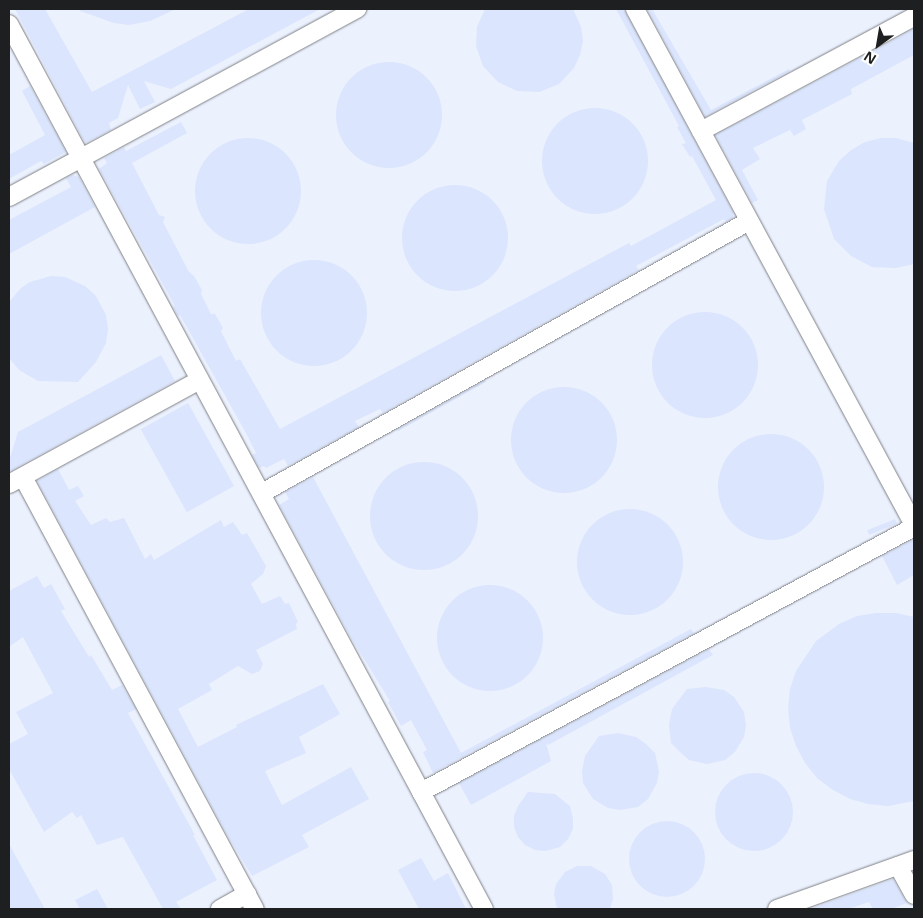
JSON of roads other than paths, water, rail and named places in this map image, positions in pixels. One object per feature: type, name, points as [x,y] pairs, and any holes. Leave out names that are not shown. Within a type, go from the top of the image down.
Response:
[{"type":"lane","points":[[9,197],[357,9]]},
{"type":"lane","points":[[421,792],[914,526],[635,9]]},
{"type":"lane","points":[[701,131],[914,17]]},
{"type":"lane","points":[[9,24],[484,909]]},
{"type":"lane","points":[[262,493],[749,221]]},
{"type":"lane","points":[[200,380],[16,480],[251,902],[220,909]]},
{"type":"lane","points":[[777,909],[906,863],[914,895]]}]
